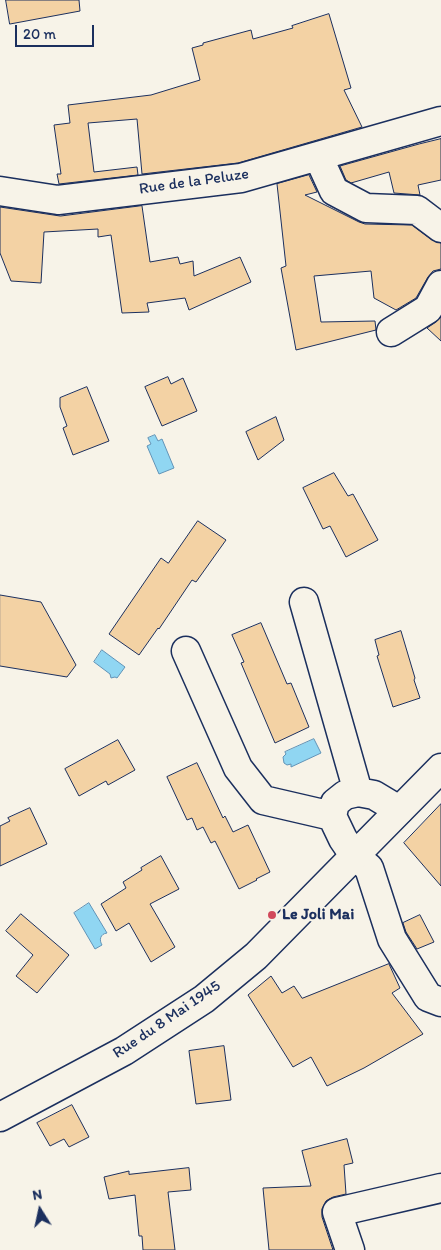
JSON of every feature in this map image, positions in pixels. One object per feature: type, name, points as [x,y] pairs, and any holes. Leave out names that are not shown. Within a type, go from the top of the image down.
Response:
[{"type":"street","name":"Rue de la Peluze","points":[[0,191],[58,200],[241,178],[441,121]]},
{"type":"street","points":[[318,156],[334,191],[366,208],[417,210],[441,228]]},
{"type":"street","points":[[391,332],[428,309],[441,285]]},
{"type":"street","points":[[304,602],[358,792]]},
{"type":"street","points":[[186,651],[238,768],[264,800],[332,816]]},
{"type":"street","name":"Rue du 8 Mai 1945","points":[[0,1117],[124,1051],[204,999],[256,956],[441,768]]},
{"type":"street","points":[[399,810],[374,795],[358,792],[345,795],[335,803],[332,816],[343,839],[354,855],[369,868],[392,939],[428,996],[441,1002]]},
{"type":"street","points":[[350,1250],[337,1212],[441,1188]]},
{"type":"water","points":[[155,435],[158,441],[162,439],[174,468],[159,474],[147,446],[151,444],[148,438]]},
{"type":"water","points":[[102,650],[125,667],[117,678],[111,678],[110,674],[94,662]]},
{"type":"water","points":[[314,739],[321,753],[291,767],[291,764],[287,765],[284,763],[283,757],[286,754],[285,752]]},
{"type":"water","points":[[89,903],[107,933],[101,938],[102,945],[95,949],[74,913]]},
{"type":"building","points":[[6,0],[79,0],[80,11],[10,24]]},
{"type":"building","points":[[329,14],[351,88],[344,90],[362,127],[238,163],[142,174],[137,119],[88,123],[94,172],[137,167],[138,175],[59,184],[57,174],[61,174],[54,125],[70,123],[68,105],[151,95],[200,80],[192,48],[203,45],[203,43],[251,30],[253,39],[293,28],[292,26]]},
{"type":"building","points":[[441,139],[441,180],[418,185],[420,195],[394,193],[389,172],[351,183],[346,180],[340,166],[419,144]]},
{"type":"building","points":[[309,175],[317,192],[305,195],[359,222],[365,224],[412,225],[432,240],[441,243],[441,269],[433,271],[416,298],[396,310],[374,298],[371,271],[314,276],[321,322],[375,321],[376,330],[296,350],[281,268],[286,266],[277,184]]},
{"type":"building","points":[[142,206],[150,262],[178,257],[180,264],[193,261],[194,276],[240,257],[251,282],[189,310],[185,298],[147,303],[149,312],[122,313],[111,235],[98,237],[98,229],[44,232],[41,283],[11,281],[0,253],[0,207],[60,216]]},
{"type":"building","points":[[441,317],[441,341],[427,328]]},
{"type":"building","points":[[168,377],[171,384],[183,378],[197,411],[162,426],[145,387]]},
{"type":"building","points":[[87,387],[109,441],[73,455],[63,428],[67,426],[60,407],[60,398]]},
{"type":"building","points":[[276,417],[284,440],[258,460],[246,432]]},
{"type":"building","points":[[334,473],[348,496],[353,494],[378,540],[346,557],[330,526],[323,529],[303,488]]},
{"type":"building","points":[[198,521],[226,540],[196,582],[192,580],[139,655],[109,634],[161,558],[168,563]]},
{"type":"building","points":[[0,595],[41,602],[76,665],[67,677],[0,666]]},
{"type":"building","points":[[261,623],[287,684],[291,683],[309,727],[275,743],[241,663],[244,662],[232,635]]},
{"type":"building","points":[[401,631],[420,698],[393,707],[377,656],[379,655],[375,640]]},
{"type":"building","points":[[118,740],[135,770],[108,785],[106,781],[79,796],[65,769]]},
{"type":"building","points":[[197,763],[223,818],[225,816],[233,832],[248,825],[270,872],[239,889],[215,841],[211,843],[203,827],[197,830],[192,818],[187,820],[167,777]]},
{"type":"building","points":[[441,804],[441,886],[404,843]]},
{"type":"building","points":[[30,808],[47,844],[0,866],[0,826],[10,821],[8,818]]},
{"type":"building","points":[[161,856],[179,889],[150,904],[175,947],[151,962],[129,923],[116,931],[101,904],[126,888],[123,882]]},
{"type":"building","points":[[21,914],[69,955],[37,993],[16,976],[33,955],[6,931]]},
{"type":"building","points":[[420,915],[434,942],[417,949],[406,932],[403,923]]},
{"type":"building","points":[[389,964],[400,988],[392,993],[423,1034],[364,1068],[327,1086],[311,1057],[293,1067],[248,995],[271,976],[282,993],[294,986],[302,998]]},
{"type":"building","points":[[224,1046],[231,1100],[196,1104],[189,1051]]},
{"type":"building","points":[[72,1105],[89,1137],[69,1147],[64,1139],[50,1146],[37,1123]]},
{"type":"building","points":[[347,1139],[353,1163],[344,1165],[346,1194],[326,1201],[322,1209],[322,1217],[333,1250],[269,1250],[263,1188],[311,1186],[302,1151]]},
{"type":"building","points":[[189,1168],[191,1190],[168,1192],[175,1250],[143,1250],[142,1236],[139,1236],[135,1195],[109,1199],[104,1177],[129,1171],[129,1174]]},
{"type":"place","name":"Le Joli Mai","points":[[272,915]]}]
